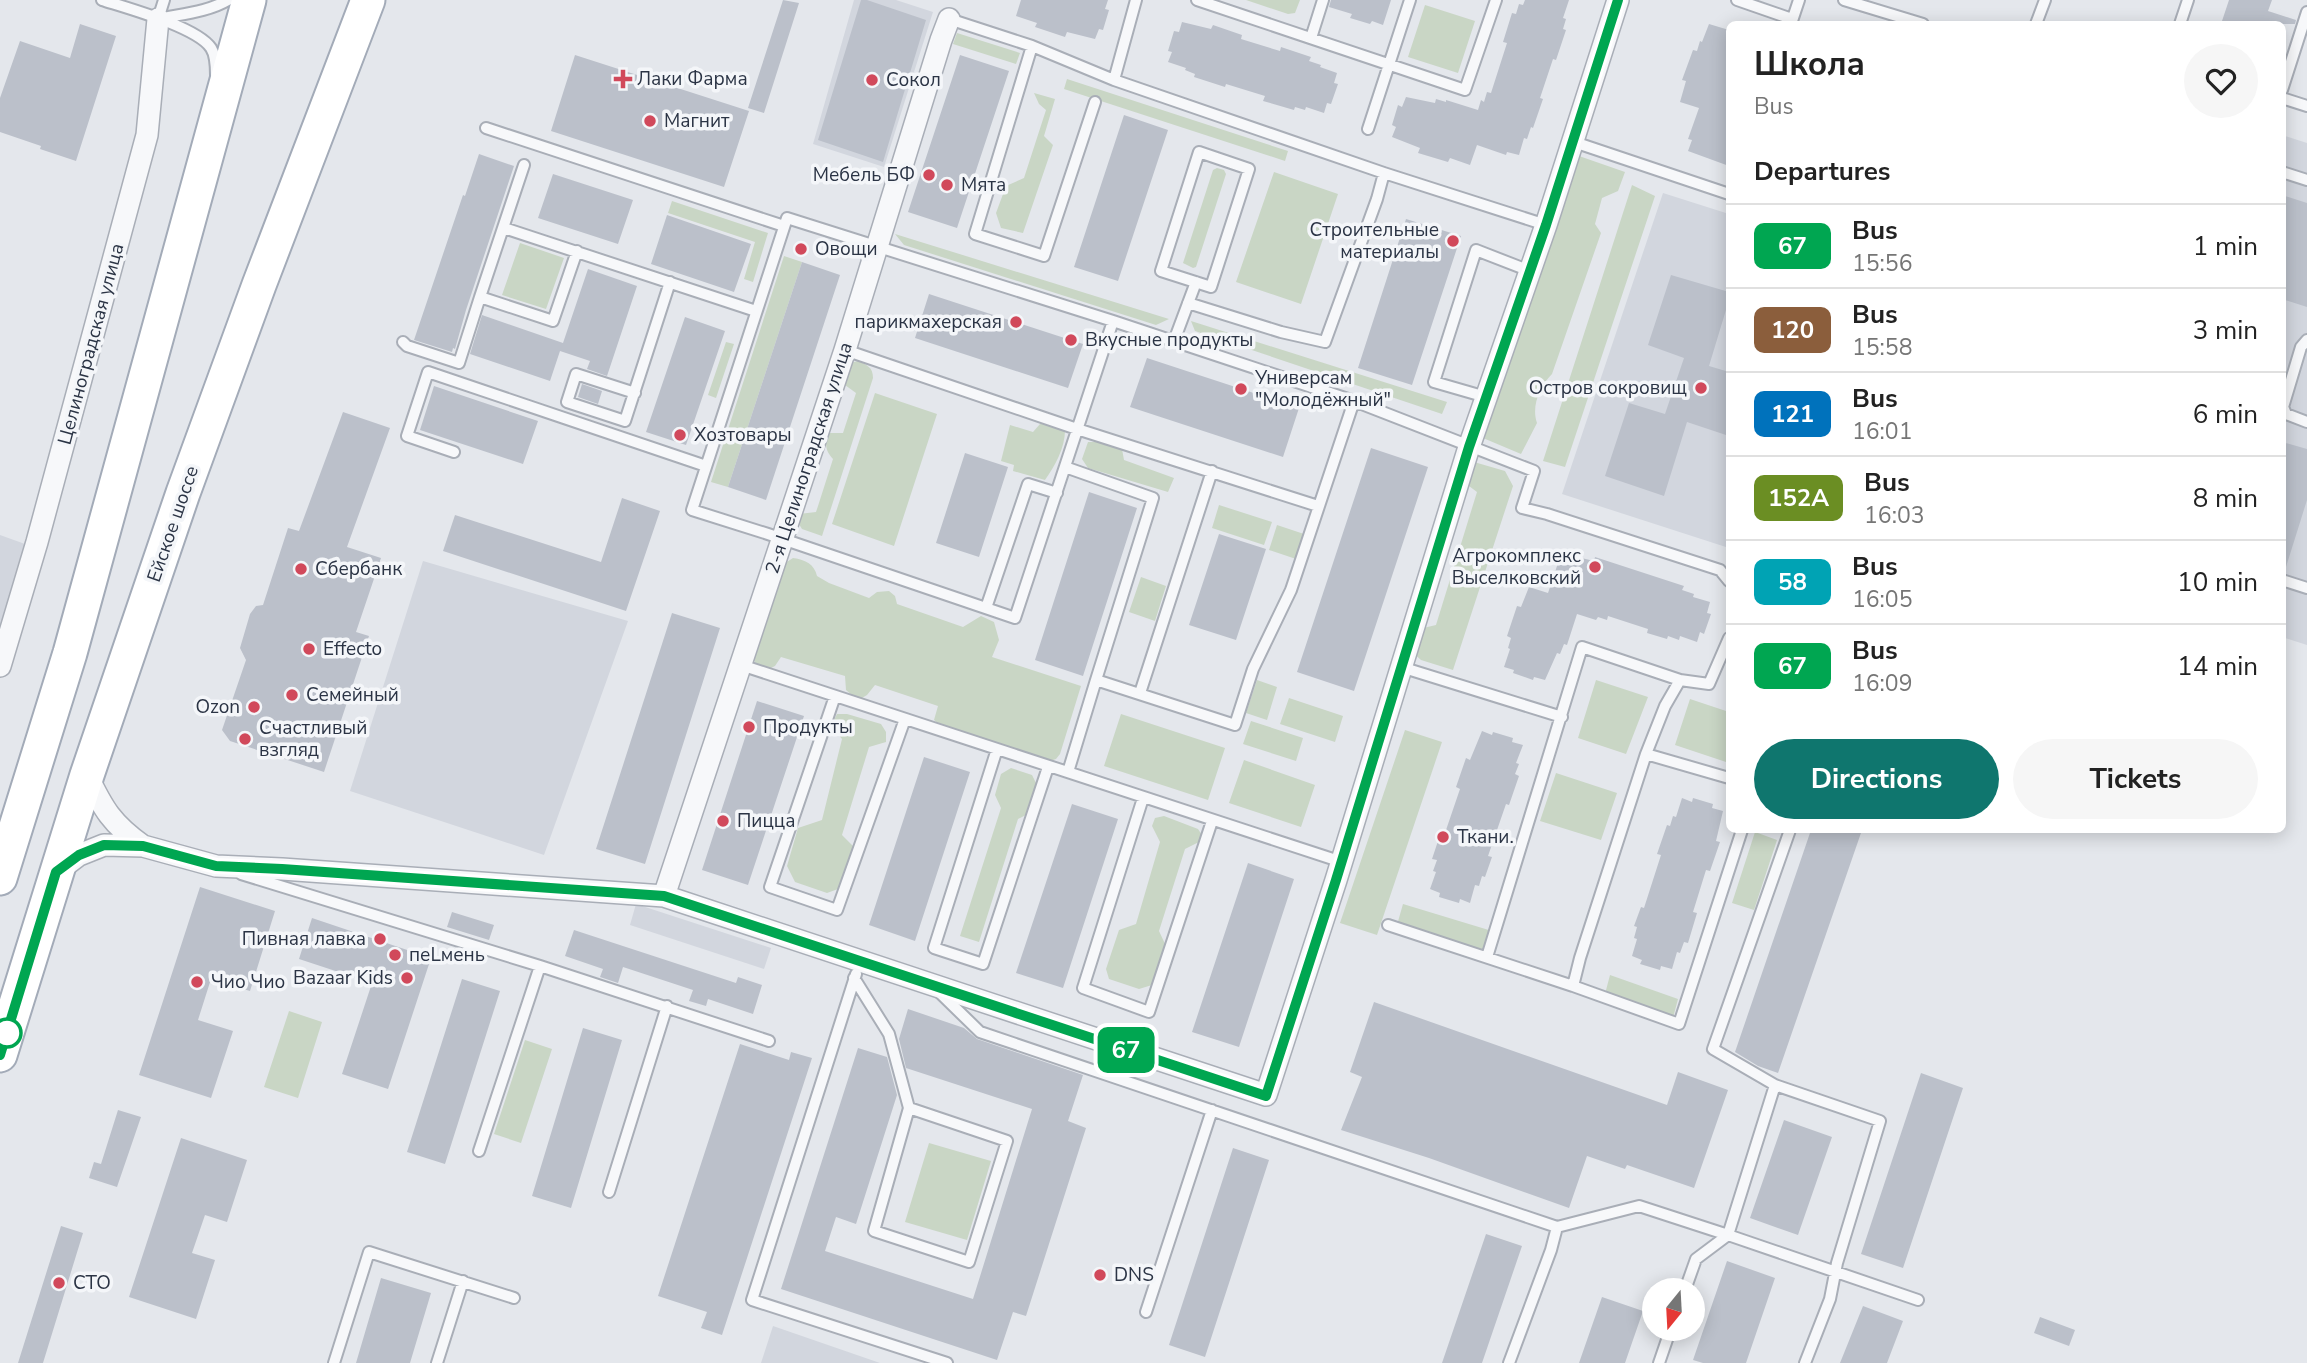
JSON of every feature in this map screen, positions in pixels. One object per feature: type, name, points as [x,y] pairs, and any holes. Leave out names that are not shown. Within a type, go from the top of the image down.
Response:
[{"type":"main road","points":[[0,878],[70,653],[249,0]]},
{"type":"main road","points":[[200,180],[265,0]]},
{"type":"main road","points":[[292,200],[346,0]]},
{"type":"main road","name":"Ейское шоссе","points":[[0,1055],[87,775],[183,493],[368,0]]},
{"type":"street","points":[[56,872],[79,855],[104,845],[143,846],[216,866],[664,896],[857,969],[931,984],[1266,1096],[1342,862],[1469,447],[1546,225],[1618,0]]},
{"type":"street","name":"Целиноградская улица","points":[[0,666],[37,542],[147,135],[161,9]]},
{"type":"street","name":"2-я Целиноградская улица","points":[[664,896],[845,350],[949,19]]},
{"type":"street","points":[[87,775],[103,809],[122,831],[143,846]]},
{"type":"lane","points":[[102,0],[195,12],[228,0]]},
{"type":"lane","points":[[1114,80],[1136,0]]},
{"type":"lane","points":[[1197,0],[1228,5],[1311,38],[1465,90],[1496,0]]},
{"type":"lane","points":[[1311,38],[1323,0]]},
{"type":"lane","points":[[1368,129],[1410,0]]},
{"type":"lane","points":[[1737,0],[1790,21]]},
{"type":"lane","points":[[1792,21],[1799,0]]},
{"type":"lane","points":[[1844,0],[1913,21]]},
{"type":"lane","points":[[1887,13],[1891,0]]},
{"type":"lane","points":[[2037,21],[2045,0]]},
{"type":"lane","points":[[2181,21],[2188,0]]},
{"type":"lane","points":[[161,9],[211,48],[216,72],[200,180]]},
{"type":"lane","points":[[2286,78],[2307,12]]},
{"type":"lane","points":[[949,19],[1032,46],[1114,80],[1384,173],[1546,225]]},
{"type":"lane","points":[[1032,46],[975,234],[1044,256],[1095,102]]},
{"type":"lane","points":[[2286,99],[2307,106]]},
{"type":"lane","points":[[486,128],[785,226]]},
{"type":"lane","points":[[1571,141],[1726,193]]},
{"type":"lane","points":[[1199,152],[1249,169],[1210,287],[1196,282],[1161,271],[1199,152]]},
{"type":"lane","points":[[403,342],[407,346],[459,363],[524,166]]},
{"type":"lane","points":[[1188,303],[1281,332],[1325,342],[1384,173]]},
{"type":"lane","points":[[2286,173],[2307,180]]},
{"type":"lane","points":[[1113,321],[1015,618],[692,510],[787,218],[1113,321],[1354,401],[1534,471],[1522,509],[1559,518],[1720,570],[1726,577]]},
{"type":"lane","points":[[504,228],[756,311]]},
{"type":"lane","points":[[1486,397],[1434,382],[1476,250],[1530,271]]},
{"type":"lane","points":[[480,297],[553,321],[577,251]]},
{"type":"lane","points":[[635,393],[576,374],[567,402],[625,421],[635,393],[670,282]]},
{"type":"lane","points":[[1174,341],[1196,282]]},
{"type":"lane","points":[[2286,397],[2301,347],[2307,340]]},
{"type":"lane","points":[[845,350],[1077,429],[1318,506]]},
{"type":"lane","points":[[454,452],[407,436],[428,372],[706,466]]},
{"type":"lane","points":[[1096,680],[1235,726],[1253,669],[1291,590],[1354,401]]},
{"type":"lane","points":[[2286,412],[2307,422]]},
{"type":"lane","points":[[1065,467],[1153,498],[1068,772]]},
{"type":"lane","points":[[1140,693],[1212,471]]},
{"type":"lane","points":[[986,608],[1028,484],[1057,493]]},
{"type":"lane","points":[[2286,581],[2307,588]]},
{"type":"lane","points":[[1487,957],[1583,647],[1680,680],[1709,684],[1726,645]]},
{"type":"lane","points":[[741,665],[1342,862]]},
{"type":"lane","points":[[1401,667],[1562,717]]},
{"type":"lane","points":[[1573,986],[1646,754],[1665,706],[1680,680]]},
{"type":"lane","points":[[835,696],[770,887],[837,910],[905,719]]},
{"type":"lane","points":[[997,749],[934,948],[982,964],[1048,767]]},
{"type":"lane","points":[[1646,754],[1726,777]]},
{"type":"lane","points":[[1143,798],[1083,988],[1149,1012],[1212,821]]},
{"type":"lane","points":[[1388,925],[1679,1024],[1741,833]]},
{"type":"lane","points":[[1789,833],[1713,1049],[1775,1085],[1880,1121],[1835,1272],[1830,1299],[1805,1363]]},
{"type":"lane","points":[[216,866],[667,1006],[769,1041]]},
{"type":"lane","points":[[479,1151],[540,966]]},
{"type":"lane","points":[[857,969],[889,1034],[909,1108],[874,1231],[969,1262],[1007,1141],[909,1108]]},
{"type":"lane","points":[[857,969],[752,1300],[947,1363]]},
{"type":"lane","points":[[931,984],[981,1032],[1557,1227],[1639,1206],[1918,1300]]},
{"type":"lane","points":[[609,1192],[667,1006]]},
{"type":"lane","points":[[1689,1278],[1696,1259],[1728,1235],[1775,1085]]},
{"type":"lane","points":[[1146,1312],[1212,1110]]},
{"type":"lane","points":[[1509,1363],[1557,1227]]},
{"type":"lane","points":[[334,1363],[369,1252],[514,1298]]},
{"type":"lane","points":[[437,1363],[463,1281]]},
{"type":"lane","points":[[1659,1363],[1667,1341]]},
{"type":"shaded area","name":"Сокол","points":[[854,0],[896,0],[933,12],[884,167],[813,144]]},
{"type":"shaded area","points":[[2286,136],[2307,143],[2307,645],[2286,638]]},
{"type":"shaded area","points":[[1663,193],[1726,213],[1726,547],[1562,494]]},
{"type":"shaded area","points":[[0,535],[25,544],[0,632]]},
{"type":"shaded area","points":[[423,561],[628,621],[544,855],[350,791]]},
{"type":"shaded area","points":[[636,904],[771,948],[764,969],[630,925]]},
{"type":"shaded area","points":[[773,1326],[880,1363],[761,1363]]},
{"type":"green space","points":[[1246,0],[1300,0],[1295,13],[1288,14]]},
{"type":"green space","points":[[1425,5],[1475,21],[1458,73],[1408,57]]},
{"type":"green space","points":[[957,33],[1020,53],[1016,64],[953,44]]},
{"type":"green space","points":[[1067,79],[1288,151],[1285,161],[1064,89]]},
{"type":"green space","points":[[1034,93],[1055,99],[1044,136],[1053,145],[1023,233],[1001,228],[996,213],[1006,186],[1024,178],[1046,110],[1039,104]]},
{"type":"green space","points":[[1579,156],[1625,172],[1618,191],[1602,198],[1595,224],[1601,233],[1552,374],[1538,397],[1535,410],[1537,423],[1521,454],[1483,438]]},
{"type":"green space","points":[[1213,170],[1224,170],[1226,174],[1196,267],[1193,268],[1183,263]]},
{"type":"green space","points":[[1274,172],[1338,194],[1301,304],[1236,282]]},
{"type":"green space","points":[[1632,185],[1655,196],[1565,467],[1543,461]]},
{"type":"green space","points":[[672,201],[768,233],[753,282],[744,279],[755,242],[668,213]]},
{"type":"green space","points":[[895,234],[1169,319],[1156,325],[904,245]]},
{"type":"green space","points":[[520,243],[564,258],[546,309],[502,295]]},
{"type":"green space","points":[[784,256],[802,262],[728,487],[711,482]]},
{"type":"green space","points":[[1191,321],[1447,402],[1442,414],[1195,331]]},
{"type":"green space","points":[[726,342],[734,344],[716,398],[708,395]]},
{"type":"green space","points":[[858,361],[871,369],[873,378],[822,536],[802,529],[797,521],[799,514],[816,512],[833,459],[826,447],[828,433],[843,433],[856,393],[845,385],[845,375],[850,363]]},
{"type":"green space","points":[[875,393],[937,414],[894,546],[832,524]]},
{"type":"green space","points":[[1040,424],[1053,424],[1065,430],[1059,457],[1045,480],[1013,471],[1014,465],[1001,461],[1010,425],[1033,432]]},
{"type":"green space","points":[[1088,442],[1106,442],[1122,449],[1124,460],[1174,478],[1168,492],[1088,468],[1082,459]]},
{"type":"green space","points":[[1474,462],[1505,471],[1513,486],[1453,670],[1421,660],[1412,652],[1419,629],[1436,625],[1477,492],[1465,483]]},
{"type":"green space","points":[[1219,505],[1272,522],[1264,545],[1212,528]]},
{"type":"green space","points":[[1277,525],[1304,534],[1296,559],[1269,550]]},
{"type":"green space","points":[[793,558],[809,563],[817,576],[829,583],[869,598],[877,592],[889,591],[895,596],[897,604],[963,627],[981,616],[994,622],[999,640],[992,657],[1081,686],[1060,754],[1056,759],[1047,762],[943,728],[934,720],[938,706],[875,685],[862,698],[853,696],[846,690],[845,676],[781,657],[775,666],[769,669],[756,664],[752,657],[782,565]]},
{"type":"green space","points":[[1141,577],[1166,586],[1155,621],[1129,612]]},
{"type":"green space","points":[[1257,680],[1277,687],[1267,720],[1246,713]]},
{"type":"green space","points":[[1596,680],[1648,697],[1626,754],[1578,738]]},
{"type":"green space","points":[[1289,698],[1343,716],[1335,742],[1280,724]]},
{"type":"green space","points":[[1690,699],[1726,711],[1726,762],[1675,745]]},
{"type":"green space","points":[[837,714],[847,714],[881,724],[886,732],[886,742],[869,747],[842,835],[853,846],[838,889],[827,893],[795,882],[787,866],[798,828],[822,820],[842,739],[831,726]]},
{"type":"green space","points":[[1121,714],[1225,748],[1208,800],[1104,766]]},
{"type":"green space","points":[[1251,721],[1303,738],[1296,761],[1243,744]]},
{"type":"green space","points":[[1405,730],[1442,742],[1377,935],[1340,923]]},
{"type":"green space","points":[[1244,760],[1315,785],[1301,827],[1229,803]]},
{"type":"green space","points":[[1011,768],[1032,775],[1038,787],[1028,814],[1018,819],[979,942],[960,936],[1001,808],[995,795],[1001,774]]},
{"type":"green space","points":[[1556,773],[1617,793],[1601,840],[1540,821]]},
{"type":"green space","points":[[1164,816],[1198,829],[1202,835],[1199,842],[1185,849],[1159,931],[1166,946],[1152,985],[1139,989],[1109,979],[1106,969],[1119,930],[1136,924],[1160,842],[1152,826],[1155,818]]},
{"type":"green space","points":[[1755,833],[1777,840],[1754,910],[1732,903]]},
{"type":"green space","points":[[1403,904],[1492,931],[1486,953],[1397,925]]},
{"type":"green space","points":[[1610,975],[1678,999],[1673,1018],[1605,994]]},
{"type":"green space","points":[[289,1011],[322,1022],[298,1098],[264,1087]]},
{"type":"green space","points":[[525,1040],[552,1049],[521,1143],[494,1134]]},
{"type":"green space","points":[[929,1143],[991,1161],[967,1240],[905,1222]]},
{"type":"building","points":[[783,0],[799,3],[764,113],[748,108]]},
{"type":"building","name":"Сокол","points":[[861,0],[926,20],[883,162],[818,140]]},
{"type":"building","points":[[1021,0],[1108,0],[1105,9],[1109,10],[1103,30],[1099,29],[1095,39],[1067,32],[1065,37],[1035,27],[1037,23],[1016,16]]},
{"type":"building","points":[[1331,0],[1391,0],[1383,25],[1350,18],[1352,14],[1329,7]]},
{"type":"building","points":[[1525,0],[1569,0],[1563,18],[1566,19],[1563,29],[1566,30],[1556,60],[1553,59],[1533,128],[1531,127],[1527,139],[1524,138],[1519,155],[1507,152],[1506,155],[1477,145],[1470,165],[1450,158],[1448,162],[1418,153],[1420,148],[1392,137],[1396,127],[1392,125],[1398,105],[1402,107],[1406,97],[1435,103],[1436,99],[1446,100],[1478,110],[1487,92],[1491,93],[1507,43],[1503,42],[1512,13],[1516,14],[1519,4],[1523,5]]},
{"type":"building","points":[[2229,0],[2272,0],[2268,11],[2296,20],[2295,24],[2286,24],[2286,21],[2222,21]]},
{"type":"building","points":[[1182,22],[1211,29],[1213,25],[1242,35],[1241,39],[1280,51],[1281,47],[1311,57],[1309,61],[1337,73],[1334,83],[1338,84],[1331,104],[1327,103],[1324,113],[1306,107],[1305,110],[1295,107],[1294,110],[1263,101],[1265,96],[1194,77],[1195,74],[1185,70],[1186,68],[1168,62],[1174,31],[1179,32]]},
{"type":"building","points":[[80,24],[116,36],[76,161],[0,132],[0,98],[20,41],[70,58]]},
{"type":"building","points":[[1709,24],[1726,29],[1726,165],[1688,151],[1692,140],[1688,139],[1699,108],[1680,102],[1686,81],[1682,80],[1693,50],[1697,51],[1700,41],[1702,42]]},
{"type":"building","name":"Магнит","points":[[575,55],[749,111],[724,187],[551,131]]},
{"type":"building","points":[[960,55],[1009,71],[957,228],[908,212]]},
{"type":"building","points":[[1124,115],[1168,130],[1118,281],[1074,267]]},
{"type":"building","points":[[479,154],[514,166],[452,352],[414,340]]},
{"type":"building","points":[[553,174],[633,200],[618,244],[538,218]]},
{"type":"building","points":[[2286,196],[2307,203],[2307,307],[2286,300]]},
{"type":"building","points":[[667,215],[751,244],[734,292],[651,264]]},
{"type":"building","points":[[1406,219],[1461,236],[1412,385],[1358,368]]},
{"type":"building","points":[[802,262],[840,275],[766,500],[728,487]]},
{"type":"building","points":[[588,269],[637,286],[607,376],[587,369],[590,361],[560,351],[550,381],[470,354],[482,315],[563,343]]},
{"type":"building","name":"Остров сокровищ","points":[[1671,275],[1726,291],[1726,310],[1709,366],[1726,371],[1726,435],[1687,422],[1664,496],[1605,476],[1629,403],[1665,414],[1684,358],[1648,345]]},
{"type":"building","points":[[929,294],[1083,344],[1068,388],[915,338]]},
{"type":"building","points":[[685,317],[725,331],[686,445],[646,432]]},
{"type":"building","points":[[1147,358],[1299,408],[1283,457],[1130,407]]},
{"type":"building","points":[[582,384],[602,391],[598,404],[578,397]]},
{"type":"building","points":[[434,386],[538,421],[523,464],[420,430]]},
{"type":"building","points":[[343,412],[390,428],[347,547],[381,558],[356,632],[369,636],[324,772],[230,741],[222,730],[246,660],[240,648],[250,614],[256,606],[263,605],[288,528],[299,531]]},
{"type":"building","points":[[2286,443],[2307,449],[2307,500],[2286,567]]},
{"type":"building","points":[[1371,448],[1428,467],[1354,691],[1297,672]]},
{"type":"building","points":[[965,453],[1008,467],[979,557],[936,543]]},
{"type":"building","points":[[1089,492],[1137,508],[1083,676],[1035,660]]},
{"type":"building","points":[[622,498],[660,511],[626,611],[443,551],[455,515],[601,562]]},
{"type":"building","points":[[1219,534],[1266,549],[1236,640],[1189,625]]},
{"type":"building","points":[[1565,554],[1594,561],[1595,557],[1684,586],[1682,590],[1694,594],[1693,597],[1710,602],[1707,613],[1711,614],[1704,634],[1700,632],[1697,642],[1680,636],[1679,640],[1668,636],[1667,639],[1647,633],[1648,629],[1608,616],[1607,620],[1598,617],[1596,620],[1577,614],[1567,645],[1564,644],[1560,654],[1557,653],[1545,680],[1534,677],[1533,680],[1513,673],[1514,670],[1504,667],[1510,649],[1511,638],[1507,636],[1517,606],[1521,607],[1529,587],[1548,593],[1558,563],[1561,564]]},
{"type":"building","points":[[672,613],[720,628],[645,864],[596,849]]},
{"type":"building","points":[[757,701],[804,716],[748,885],[702,870]]},
{"type":"building","points":[[1482,731],[1513,738],[1512,742],[1523,745],[1516,763],[1519,764],[1515,774],[1519,776],[1488,856],[1492,857],[1485,877],[1482,876],[1479,886],[1475,885],[1470,903],[1460,899],[1459,903],[1439,897],[1440,893],[1430,889],[1437,860],[1432,859],[1442,829],[1446,830],[1460,789],[1456,787],[1466,758],[1470,760]]},
{"type":"building","points":[[924,757],[970,772],[915,941],[869,925]]},
{"type":"building","points":[[1682,798],[1713,804],[1712,808],[1723,811],[1716,841],[1720,842],[1710,871],[1706,870],[1693,912],[1697,913],[1688,943],[1684,942],[1680,953],[1677,952],[1672,969],[1661,966],[1660,970],[1640,964],[1642,960],[1632,956],[1637,939],[1634,938],[1637,927],[1634,926],[1641,907],[1644,908],[1661,855],[1657,854],[1667,825],[1670,826],[1673,816],[1676,817]]},
{"type":"building","points":[[1072,804],[1118,819],[1063,988],[1016,973]]},
{"type":"building","points":[[1810,833],[1861,833],[1778,1073],[1758,1066],[1735,1052]]},
{"type":"building","points":[[1248,863],[1294,879],[1239,1047],[1192,1032]]},
{"type":"building","points":[[200,887],[275,911],[250,991],[211,979],[198,1020],[233,1031],[211,1098],[139,1075]]},
{"type":"building","points":[[452,912],[494,925],[489,940],[447,927]]},
{"type":"building","points":[[312,918],[431,958],[388,1089],[342,1074],[372,983],[299,959]]},
{"type":"building","points":[[574,930],[736,983],[738,977],[762,985],[753,1014],[708,999],[706,1006],[689,1001],[693,990],[623,967],[618,983],[600,977],[603,969],[565,956]]},
{"type":"building","points":[[462,979],[500,991],[445,1164],[407,1152]]},
{"type":"building","points":[[1374,1002],[1667,1105],[1678,1072],[1728,1090],[1694,1188],[1627,1165],[1625,1169],[1587,1156],[1569,1208],[1341,1130],[1362,1077],[1350,1072]]},
{"type":"building","points":[[908,1009],[964,1028],[977,1039],[1083,1075],[1068,1121],[1086,1128],[1026,1316],[1013,1312],[997,1360],[781,1289],[858,1048],[887,1057],[897,1095],[856,1224],[836,1217],[825,1251],[973,1299],[1032,1109],[906,1068],[899,1039]]},
{"type":"building","points":[[583,1028],[622,1040],[571,1208],[532,1196]]},
{"type":"building","points":[[740,1044],[789,1060],[791,1052],[812,1058],[722,1335],[701,1328],[707,1312],[658,1296]]},
{"type":"building","points":[[1921,1073],[1963,1088],[1903,1268],[1861,1254]]},
{"type":"building","points":[[118,1110],[141,1117],[117,1187],[89,1178],[94,1162],[101,1164]]},
{"type":"building","points":[[1784,1120],[1832,1137],[1798,1235],[1750,1218]]},
{"type":"building","points":[[181,1138],[247,1160],[227,1222],[205,1215],[192,1253],[215,1260],[196,1319],[129,1297]]},
{"type":"building","points":[[1233,1148],[1269,1160],[1205,1357],[1169,1345]]},
{"type":"building","points":[[61,1226],[83,1233],[43,1363],[18,1363]]},
{"type":"building","points":[[1486,1234],[1522,1246],[1482,1363],[1442,1363]]},
{"type":"building","points":[[1727,1261],[1775,1278],[1746,1363],[1703,1363],[1693,1360],[1700,1341],[1705,1341],[1705,1325]]},
{"type":"building","points":[[381,1278],[431,1293],[410,1363],[356,1363]]},
{"type":"building","points":[[1602,1297],[1642,1311],[1625,1363],[1579,1363]]},
{"type":"building","points":[[1863,1306],[1903,1321],[1887,1363],[1840,1363]]},
{"type":"building","points":[[2040,1317],[2075,1330],[2069,1346],[2034,1333]]},
{"type":"bus line","name":"67","points":[[0,1055],[56,872],[79,855],[104,845],[143,846],[216,866],[664,896],[1266,1096],[1336,880],[1469,447],[1546,225],[1618,0]]},
{"type":"place","name":"Лаки Фарма","points":[[623,79]]},
{"type":"place","name":"Сокол","points":[[872,80]]},
{"type":"place","name":"Магнит","points":[[650,121]]},
{"type":"place","name":"Мебель БФ","points":[[929,175]]},
{"type":"place","name":"Мята","points":[[947,185]]},
{"type":"place","name":"Строительные материалы","points":[[1453,241]]},
{"type":"place","name":"Овощи","points":[[801,249]]},
{"type":"place","name":"парикмахерская","points":[[1016,322]]},
{"type":"place","name":"Вкусные продукты","points":[[1071,340]]},
{"type":"place","name":"Остров сокровищ","points":[[1701,388]]},
{"type":"place","name":"Универсам \"Молодёжный\"","points":[[1241,389]]},
{"type":"place","name":"Хозтовары","points":[[680,435]]},
{"type":"place","name":"Агрокомплекс Выселковский","points":[[1595,567]]},
{"type":"place","name":"Сбербанк","points":[[301,569]]},
{"type":"place","name":"Effecto","points":[[309,649]]},
{"type":"place","name":"Семейный","points":[[292,695]]},
{"type":"place","name":"Ozon","points":[[254,707]]},
{"type":"place","name":"Продукты","points":[[749,727]]},
{"type":"place","name":"Счастливый взгляд","points":[[245,739]]},
{"type":"place","name":"Пицца","points":[[723,821]]},
{"type":"place","name":"Ткани.","points":[[1443,837]]},
{"type":"place","name":"Пивная лавка","points":[[380,939]]},
{"type":"place","name":"пеLмень","points":[[395,955]]},
{"type":"place","name":"Bazaar Kids","points":[[407,978]]},
{"type":"place","name":"Чио Чио","points":[[197,982]]},
{"type":"place","name":"DNS","points":[[1100,1275]]},
{"type":"place","name":"СТО","points":[[59,1283]]}]
